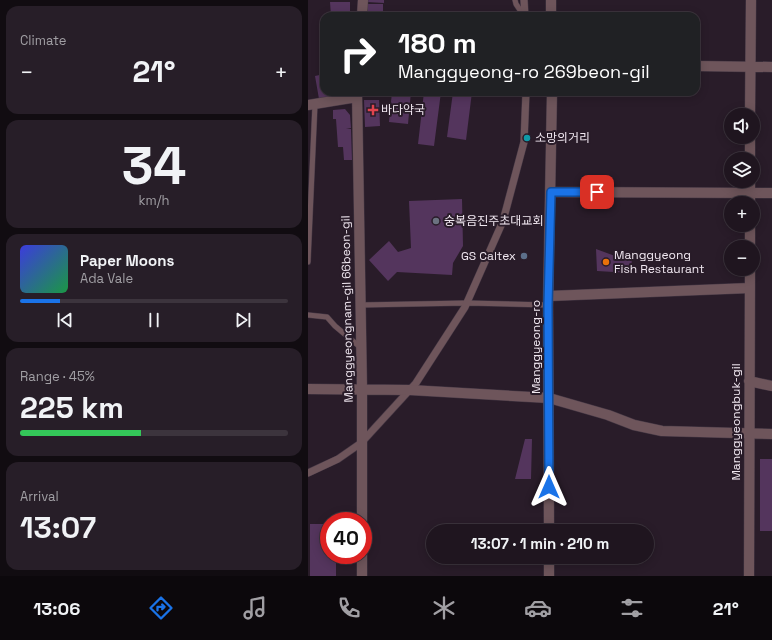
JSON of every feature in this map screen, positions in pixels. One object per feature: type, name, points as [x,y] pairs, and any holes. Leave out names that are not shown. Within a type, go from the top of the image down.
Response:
[{"type":"street","points":[[362,0],[362,12]]},
{"type":"street","points":[[524,0],[525,12]]},
{"type":"street","points":[[551,0],[552,12]]},
{"type":"street","points":[[750,108],[751,0]]},
{"type":"street","points":[[700,66],[772,67]]},
{"type":"street","points":[[312,104],[348,96]]},
{"type":"street","name":"Manggyeongnam-gil 66beon-gil","points":[[357,96],[362,389],[362,512]]},
{"type":"street","points":[[308,473],[338,459],[361,443],[416,383],[467,303],[503,221],[524,142],[526,96]]},
{"type":"street","name":"Manggyeong-ro","points":[[549,524],[549,301],[552,96]]},
{"type":"street","points":[[551,192],[724,197]]},
{"type":"street","points":[[759,196],[772,193]]},
{"type":"street","name":"Manggyeongbuk-gil","points":[[749,576],[750,276]]},
{"type":"street","points":[[549,301],[750,288]]},
{"type":"street","points":[[749,381],[772,386]]},
{"type":"street","points":[[308,389],[410,390],[549,398],[608,415],[634,425],[662,431],[772,434]]},
{"type":"street","points":[[362,564],[362,576]]},
{"type":"street","points":[[549,564],[549,576]]},
{"type":"lane","points":[[515,0],[522,12]]},
{"type":"lane","points":[[308,262],[312,104]]},
{"type":"lane","points":[[360,305],[549,301]]},
{"type":"lane","points":[[308,315],[328,317],[335,326],[361,348]]},
{"type":"building","points":[[367,0],[384,0],[384,3],[367,2]]},
{"type":"building","points":[[330,2],[350,2],[350,12],[331,12]]},
{"type":"building","points":[[368,4],[383,4],[383,12],[368,12]]},
{"type":"building","points":[[320,75],[320,96],[332,97],[319,99],[315,76]]},
{"type":"building","points":[[392,96],[411,96],[408,124],[389,122]]},
{"type":"building","points":[[424,96],[440,96],[434,146],[418,144]]},
{"type":"building","points":[[452,96],[472,96],[466,140],[447,137]]},
{"type":"building","points":[[364,100],[379,100],[380,126],[365,127]]},
{"type":"building","points":[[345,109],[350,115],[351,128],[346,129],[351,129],[352,160],[344,160],[343,147],[338,147],[336,119],[333,119],[333,110]]},
{"type":"building","name":"숭복음진주초대교회","points":[[462,199],[463,246],[453,263],[452,275],[397,272],[388,281],[369,260],[389,241],[398,252],[411,248],[409,201]]},
{"type":"building","points":[[596,249],[615,256],[632,256],[631,273],[597,271]]},
{"type":"building","points":[[525,439],[532,439],[531,479],[515,479]]},
{"type":"building","points":[[760,459],[772,459],[772,531],[760,531]]},
{"type":"building","points":[[310,524],[320,524],[320,564],[336,564],[336,576],[310,576]]},
{"type":"place","name":"바다약국","points":[[373,110]]},
{"type":"place","name":"소망의거리","points":[[527,138]]},
{"type":"place","name":"숭복음진주초대교회","points":[[436,221]]},
{"type":"place","name":"GS Caltex","points":[[524,256]]},
{"type":"place","name":"Manggyeong Fish Restaurant","points":[[606,262]]},
{"type":"route","points":[[549,487],[548,305],[551,192],[597,192]]}]
